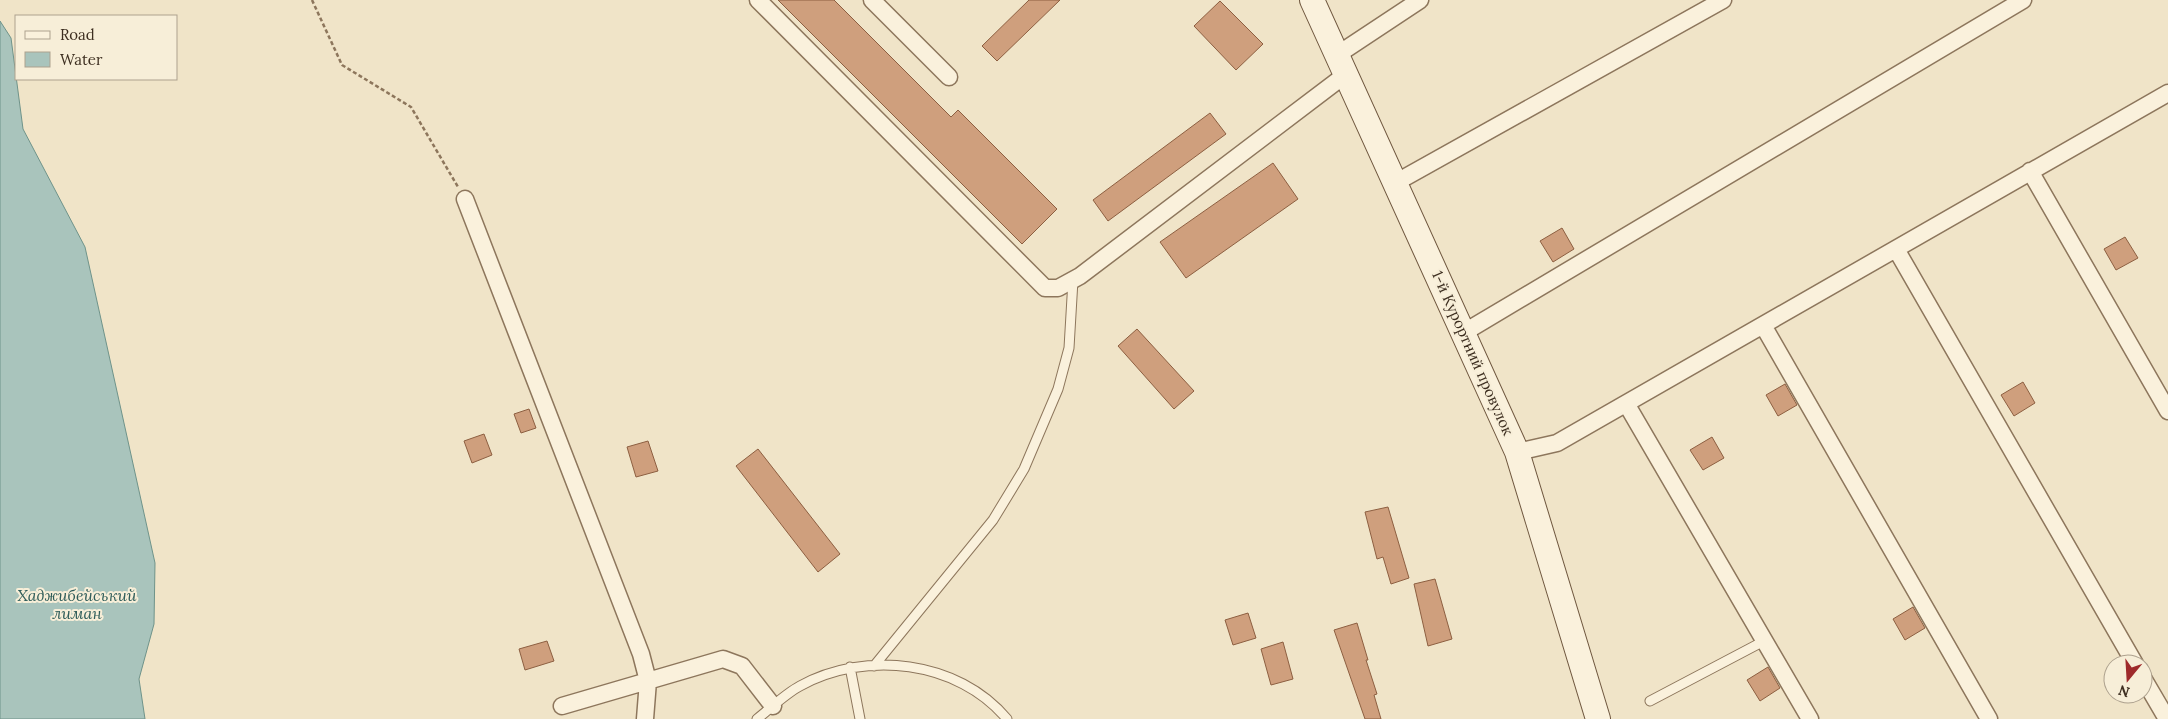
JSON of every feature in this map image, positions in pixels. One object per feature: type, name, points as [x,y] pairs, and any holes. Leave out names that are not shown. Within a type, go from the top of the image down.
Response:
[{"type":"street","points":[[758,0],[1045,288],[1058,288],[1073,280],[1420,0]]},
{"type":"street","points":[[872,0],[949,77]]},
{"type":"street","name":"1-й Курортний провулок","points":[[1312,0],[1517,452],[1598,719]]},
{"type":"street","points":[[1395,183],[1723,0]]},
{"type":"street","points":[[1463,333],[2024,0]]},
{"type":"street","points":[[1517,452],[1558,443],[1764,327],[2030,171],[2167,95]]},
{"type":"street","points":[[2030,171],[2168,411]]},
{"type":"street","points":[[465,199],[641,654],[648,681],[645,719]]},
{"type":"street","points":[[1896,249],[2129,654]]},
{"type":"street","points":[[1764,327],[1989,719]]},
{"type":"street","points":[[1627,405],[1810,719]]},
{"type":"street","points":[[562,706],[724,659],[742,666],[773,706]]},
{"type":"street","points":[[2153,696],[2165,717]]},
{"type":"lane","points":[[874,666],[993,520],[1024,469],[1058,389],[1069,348],[1073,280]]},
{"type":"lane","points":[[1650,701],[1764,641]]},
{"type":"lane","points":[[757,719],[799,686],[850,667],[902,665],[952,678],[996,706],[1007,719]]},
{"type":"lane","points":[[850,667],[860,719]]},
{"type":"path","points":[[312,0],[342,65],[411,108],[465,199]]},
{"type":"water","name":"Хаджибейський лиман","points":[[0,21],[11,38],[15,80],[17,80],[23,129],[85,247],[155,563],[154,624],[139,679],[145,719],[0,719]]},
{"type":"building","points":[[778,0],[834,0],[951,117],[958,110],[1057,209],[1022,244]]},
{"type":"building","points":[[1029,0],[1060,0],[997,61],[982,46]]},
{"type":"building","points":[[1220,1],[1263,44],[1236,70],[1194,26]]},
{"type":"building","points":[[1210,113],[1226,134],[1108,221],[1093,200]]},
{"type":"building","points":[[1273,163],[1298,199],[1186,278],[1160,242]]},
{"type":"building","points":[[1562,228],[1574,249],[1553,262],[1540,241]]},
{"type":"building","points":[[2125,237],[2138,258],[2116,270],[2104,249]]},
{"type":"building","points":[[1137,329],[1194,391],[1174,409],[1118,346]]},
{"type":"building","points":[[2023,382],[2035,403],[2014,416],[2001,395]]},
{"type":"building","points":[[1785,384],[1797,405],[1778,416],[1766,395]]},
{"type":"building","points":[[529,409],[536,428],[521,433],[514,414]]},
{"type":"building","points":[[484,434],[492,455],[472,463],[464,441]]},
{"type":"building","points":[[1712,437],[1724,458],[1703,470],[1690,450]]},
{"type":"building","points":[[648,441],[658,471],[636,477],[627,447]]},
{"type":"building","points":[[758,449],[840,554],[818,572],[736,466]]},
{"type":"building","points":[[1388,507],[1409,578],[1391,584],[1383,557],[1377,559],[1365,512]]},
{"type":"building","points":[[1435,579],[1452,639],[1428,646],[1414,584]]},
{"type":"building","points":[[1913,607],[1925,628],[1905,640],[1893,619]]},
{"type":"building","points":[[1248,613],[1256,638],[1233,645],[1225,620]]},
{"type":"building","points":[[1357,623],[1377,694],[1374,695],[1381,719],[1365,719],[1334,630]]},
{"type":"building","points":[[547,641],[554,661],[525,670],[519,649]]},
{"type":"building","points":[[1283,642],[1293,679],[1271,685],[1261,649]]},
{"type":"building","points":[[1768,667],[1780,688],[1760,701],[1747,680]]}]
